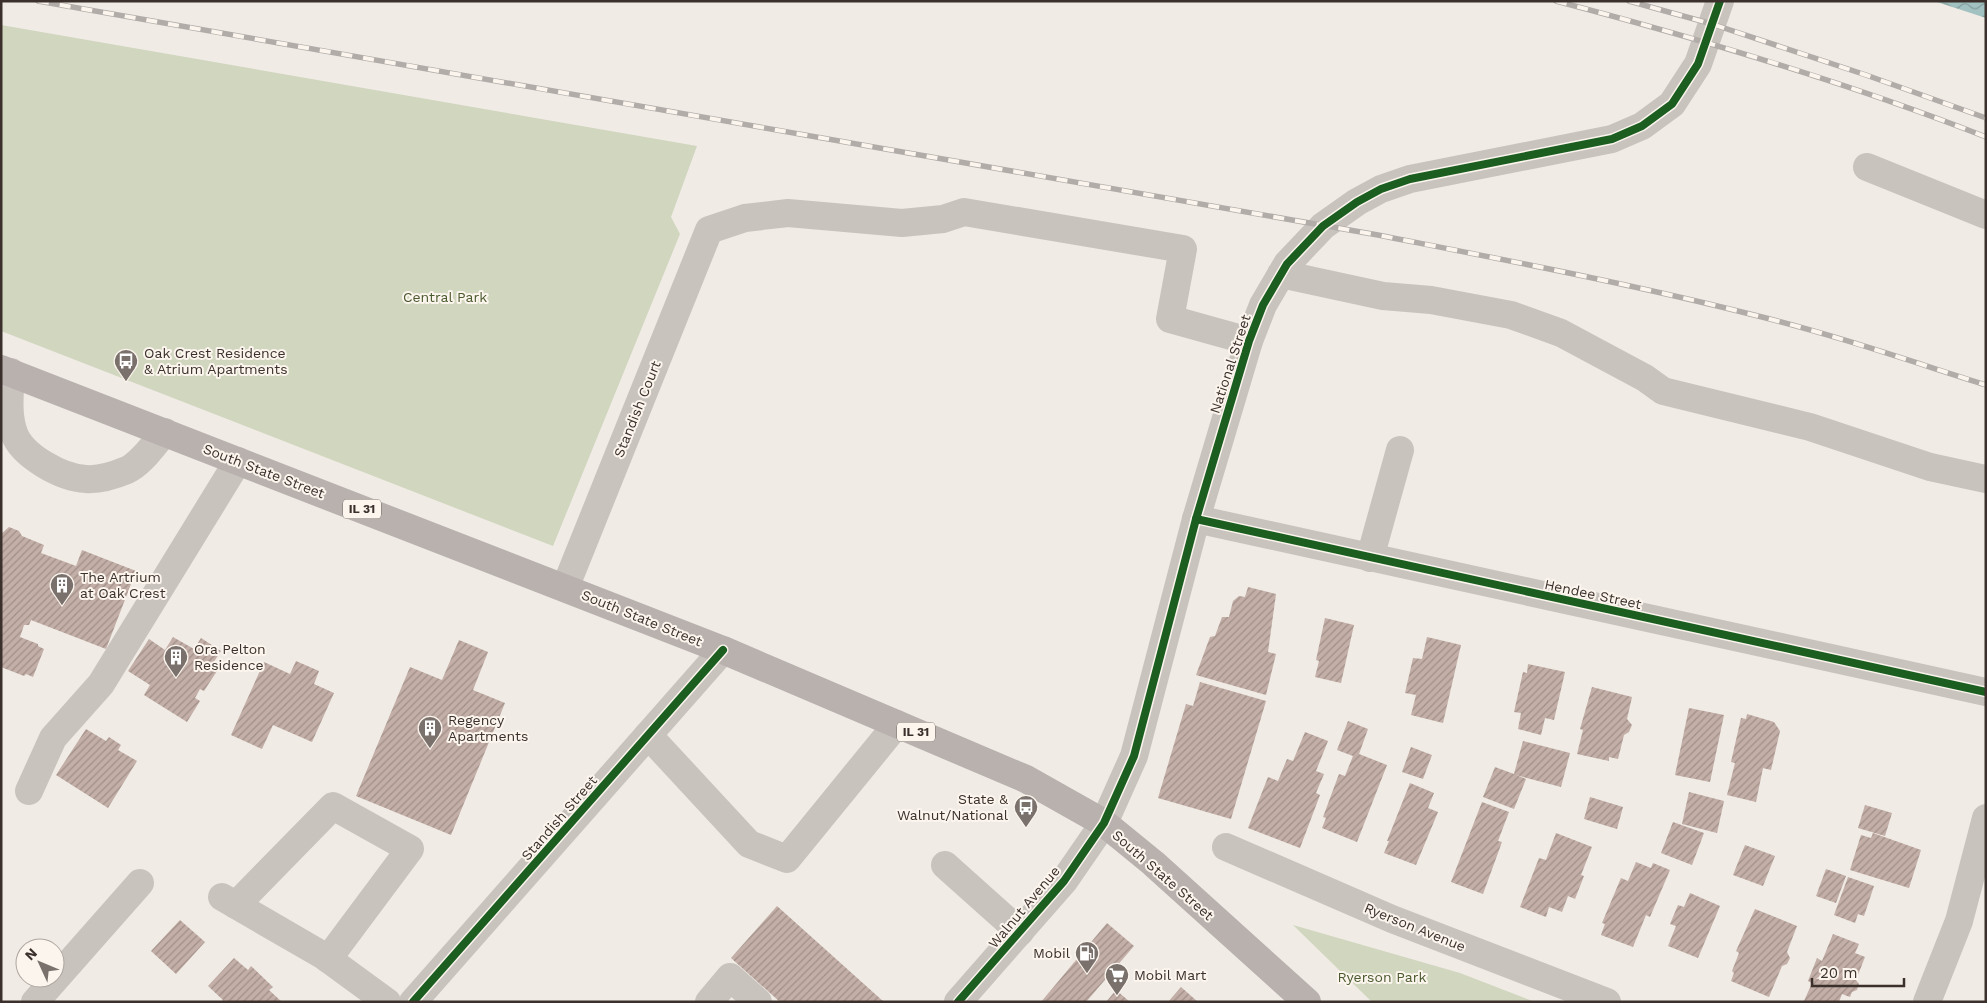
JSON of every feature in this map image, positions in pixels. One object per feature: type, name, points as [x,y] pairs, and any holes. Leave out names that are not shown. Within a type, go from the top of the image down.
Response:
[{"type":"main road","name":"South State Street","points":[[6,371],[723,650],[1026,779],[1104,823],[1153,863],[1307,1002]]},
{"type":"street","name":"National Street","points":[[1104,823],[1134,756],[1196,519],[1249,341],[1263,305],[1287,264],[1323,226],[1357,202],[1381,189],[1410,179],[1612,139],[1642,126],[1672,104],[1698,64],[1720,1]]},
{"type":"street","points":[[1867,167],[1986,216]]},
{"type":"street","name":"Standish Court","points":[[565,588],[709,230],[744,218],[788,213],[902,222],[943,219],[964,212],[1183,249],[1170,319],[1249,341]]},
{"type":"street","points":[[1281,274],[1382,296],[1431,300],[1511,315],[1561,333],[1645,378],[1663,391],[1810,427],[1930,467],[1986,479]]},
{"type":"street","points":[[6,371],[9,414],[14,435],[23,448],[41,463],[70,476],[87,479],[111,476],[128,469],[165,432]]},
{"type":"street","points":[[1370,558],[1400,450]]},
{"type":"street","points":[[29,791],[52,738],[101,684],[238,461]]},
{"type":"street","name":"Hendee Street","points":[[1196,519],[1986,692]]},
{"type":"street","name":"Standish Street","points":[[413,1002],[723,650]]},
{"type":"street","points":[[648,736],[749,844],[787,860],[897,724]]},
{"type":"street","points":[[328,959],[410,849],[333,806],[228,901],[328,959],[387,1002]]},
{"type":"street","points":[[1927,1002],[1959,921],[1986,818]]},
{"type":"street","name":"Walnut Avenue","points":[[958,1002],[1064,881],[1104,823]]},
{"type":"street","name":"Ryerson Avenue","points":[[1226,847],[1392,919],[1607,1002]]},
{"type":"street","points":[[945,864],[1020,932]]},
{"type":"street","points":[[35,1002],[140,883]]},
{"type":"street","points":[[710,1002],[730,977],[758,1002]]},
{"type":"green space","name":"Central Park","points":[[1,25],[697,146],[671,217],[680,234],[553,546],[1,331]]},
{"type":"green space","name":"Ryerson Park","points":[[1293,925],[1460,973],[1535,1002],[1372,1002]]},
{"type":"water","points":[[1934,1],[1986,1],[1986,18]]},
{"type":"building","name":"The Artrium at Oak Crest","points":[[9,527],[19,531],[22,536],[44,545],[41,553],[76,566],[82,550],[136,571],[106,649],[31,620],[29,625],[24,625],[20,637],[38,644],[38,646],[44,649],[33,677],[26,674],[24,676],[1,667],[1,534]]},
{"type":"building","points":[[1248,587],[1276,594],[1268,652],[1276,654],[1266,695],[1196,675],[1210,637],[1215,636],[1222,617],[1229,617],[1233,601],[1239,596],[1245,597]]},
{"type":"building","points":[[1325,618],[1354,625],[1341,683],[1315,677],[1319,661],[1316,660]]},
{"type":"building","name":"Ora Pelton Residence","points":[[173,637],[194,649],[201,638],[221,651],[211,666],[217,671],[204,691],[200,689],[195,698],[200,701],[187,722],[144,695],[150,685],[128,671],[149,639],[165,650]]},
{"type":"building","points":[[1427,637],[1461,645],[1443,723],[1411,715],[1416,695],[1405,693],[1413,658],[1422,659]]},
{"type":"building","name":"Regency Apartments","points":[[459,640],[488,652],[473,690],[505,703],[451,835],[356,796],[410,667],[442,680]]},
{"type":"building","points":[[296,661],[319,671],[314,684],[334,693],[312,742],[273,725],[262,749],[231,735],[264,662],[290,674]]},
{"type":"building","points":[[1528,664],[1565,672],[1554,720],[1545,718],[1541,735],[1518,729],[1521,713],[1514,712],[1523,672],[1527,673]]},
{"type":"building","points":[[1200,682],[1266,701],[1231,819],[1158,798],[1186,704],[1193,706]]},
{"type":"building","points":[[1592,687],[1632,697],[1627,719],[1632,725],[1629,732],[1624,735],[1618,759],[1609,757],[1609,761],[1577,754],[1583,730],[1580,729]]},
{"type":"building","points":[[1689,708],[1724,715],[1710,782],[1675,775]]},
{"type":"building","points":[[1747,714],[1774,722],[1780,731],[1771,770],[1763,768],[1756,802],[1727,795],[1735,763],[1731,762],[1741,718],[1746,719]]},
{"type":"building","points":[[1348,721],[1368,729],[1359,754],[1387,765],[1357,842],[1322,828],[1326,818],[1323,817],[1339,774],[1345,776],[1353,756],[1337,750]]},
{"type":"building","points":[[86,729],[106,741],[109,737],[121,745],[118,750],[137,761],[108,808],[56,775]]},
{"type":"building","points":[[1305,732],[1328,741],[1316,771],[1324,774],[1316,793],[1320,795],[1300,848],[1248,828],[1268,777],[1278,781],[1287,759],[1293,761]]},
{"type":"building","points":[[1523,741],[1570,753],[1561,787],[1516,775],[1526,779],[1514,809],[1483,797],[1495,767],[1514,774]]},
{"type":"building","points":[[1411,747],[1432,755],[1423,779],[1402,772]]},
{"type":"building","points":[[1410,783],[1434,793],[1428,808],[1438,812],[1416,865],[1384,853]]},
{"type":"building","points":[[1689,792],[1724,801],[1717,833],[1682,824]]},
{"type":"building","points":[[1590,797],[1623,807],[1617,829],[1584,819]]},
{"type":"building","points":[[1482,802],[1509,812],[1498,841],[1502,842],[1483,894],[1451,882]]},
{"type":"building","points":[[1865,805],[1892,813],[1885,836],[1858,828]]},
{"type":"building","points":[[1673,822],[1704,833],[1692,865],[1661,853]]},
{"type":"building","points":[[1556,833],[1592,847],[1581,875],[1584,876],[1575,899],[1568,896],[1562,912],[1549,907],[1546,917],[1520,907],[1539,858],[1546,860]]},
{"type":"building","points":[[1873,833],[1921,850],[1909,888],[1850,870],[1861,835],[1871,838]]},
{"type":"building","points":[[1745,845],[1775,856],[1763,886],[1733,875]]},
{"type":"building","points":[[1636,862],[1651,868],[1653,863],[1670,870],[1650,917],[1646,915],[1633,947],[1601,935],[1605,924],[1602,923],[1621,878],[1628,881]]},
{"type":"building","points":[[1826,869],[1846,876],[1836,903],[1816,896]]},
{"type":"building","points":[[1848,877],[1874,886],[1864,916],[1858,914],[1855,923],[1834,915]]},
{"type":"building","points":[[1690,893],[1720,906],[1698,958],[1668,946],[1676,926],[1670,924],[1678,905],[1684,907]]},
{"type":"building","points":[[777,906],[884,1002],[780,1002],[731,958]]},
{"type":"building","points":[[1755,909],[1797,926],[1787,952],[1790,958],[1787,964],[1782,966],[1769,997],[1731,981],[1734,973],[1732,971],[1739,953],[1736,951]]},
{"type":"building","points":[[180,920],[205,942],[176,974],[151,951]]},
{"type":"building","name":"Mobil","points":[[1107,923],[1134,946],[1086,1002],[1041,1002]]},
{"type":"building","points":[[1833,934],[1859,944],[1855,953],[1865,957],[1856,980],[1859,984],[1857,990],[1852,992],[1850,997],[1842,994],[1839,1002],[1804,1001],[1812,983],[1808,981],[1817,958],[1822,961]]},
{"type":"building","points":[[234,958],[248,970],[251,966],[273,987],[269,990],[282,1002],[222,1002],[223,1000],[208,986]]},
{"type":"building","points":[[1181,987],[1198,1002],[1168,1002]]},
{"type":"building","name":"Mobil Mart","points":[[1116,990],[1130,1002],[1106,1002]]},
{"type":"railway","points":[[38,1],[1378,235],[1711,304],[1787,323],[1986,385]]},
{"type":"railway","points":[[1556,1],[1665,31],[1827,80],[1986,137]]},
{"type":"railway","points":[[1629,1],[1712,24],[1866,75],[1986,118]]},
{"type":"cycle path","points":[[958,1002],[1064,881],[1104,823],[1134,756],[1196,519],[1249,341],[1263,305],[1287,264],[1323,226],[1357,202],[1381,189],[1410,179],[1612,139],[1642,126],[1672,104],[1698,64],[1720,1]]},
{"type":"cycle path","points":[[1196,519],[1986,692]]},
{"type":"cycle path","points":[[413,1002],[723,650]]},
{"type":"place","name":"Oak Crest Residence & Atrium Apartments","points":[[126,382]]},
{"type":"place","name":"The Artrium at Oak Crest","points":[[62,606]]},
{"type":"place","name":"Ora Pelton Residence","points":[[176,678]]},
{"type":"place","name":"Regency Apartments","points":[[430,749]]},
{"type":"place","name":"State & Walnut/National","points":[[1026,828]]},
{"type":"place","name":"Mobil","points":[[1087,974]]},
{"type":"place","name":"Mobil Mart","points":[[1117,996]]}]
